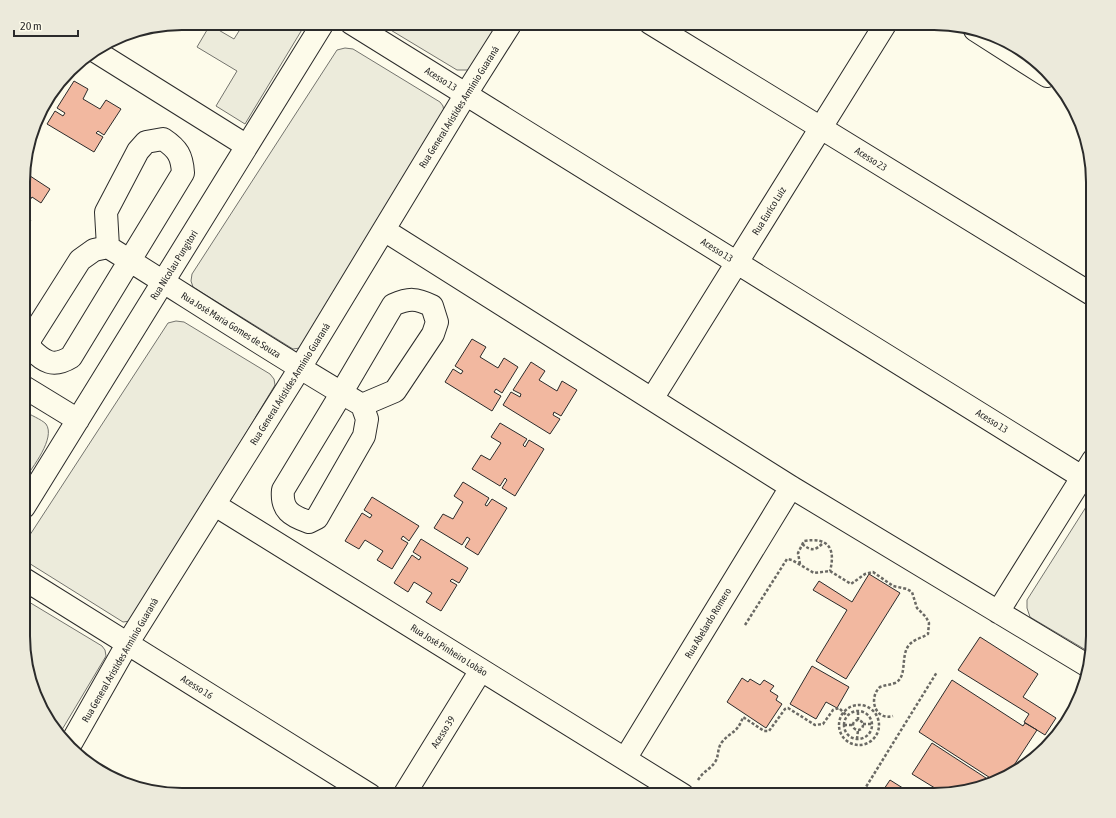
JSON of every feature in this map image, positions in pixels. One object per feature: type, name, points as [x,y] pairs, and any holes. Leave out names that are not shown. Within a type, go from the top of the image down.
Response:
[{"type":"street","name":"Rua Nicolau Pungitori","points":[[30,497],[319,30]]},
{"type":"street","name":"Acesso 13","points":[[362,30],[737,262],[1086,468]]},
{"type":"street","name":"Rua General Aristides Armínio Guaraná","points":[[72,742],[128,644],[300,368],[466,94],[507,30]]},
{"type":"street","name":"Acesso 23","points":[[661,30],[1086,291]]},
{"type":"street","name":"Rua Eurico Luiz","points":[[652,399],[882,30]]},
{"type":"street","points":[[998,45],[1033,67]]},
{"type":"street","points":[[100,54],[247,146]]},
{"type":"street","points":[[164,140],[175,147],[182,161],[183,173],[128,260],[71,357],[63,362],[53,364],[40,358],[30,348],[30,339],[80,260],[94,250],[108,247],[106,212],[138,151],[146,142],[164,140]]},
{"type":"street","points":[[384,230],[791,487],[1084,663]]},
{"type":"street","name":"Rua José Maria Gomes de Souza","points":[[108,247],[300,368],[362,405]]},
{"type":"street","points":[[404,300],[420,300],[432,306],[437,322],[433,334],[395,391],[362,405],[367,419],[364,436],[317,518],[309,522],[296,518],[285,508],[282,500],[283,490],[393,305],[404,300]]},
{"type":"street","points":[[30,391],[78,420]]},
{"type":"street","points":[[998,612],[1086,471]]},
{"type":"street","name":"Rua Abelardo Romero","points":[[625,759],[791,487]]},
{"type":"street","name":"Rua José Pinheiro Lobão","points":[[215,505],[625,759],[686,788]]},
{"type":"street","name":"Acesso 16","points":[[30,583],[359,788]]},
{"type":"street","name":"Acesso 39","points":[[408,788],[481,670]]},
{"type":"path","points":[[800,564],[798,552],[804,541],[811,539],[818,540],[832,552],[833,558],[830,571]]},
{"type":"path","points":[[802,544],[809,550],[814,550],[823,543]]},
{"type":"path","points":[[745,625],[787,559],[800,564],[814,573],[830,571],[851,584],[865,574],[873,572],[893,586],[907,589],[912,592],[917,608],[926,617],[929,623],[928,634],[913,641],[905,651],[903,671],[899,680],[896,683],[880,687],[877,690],[873,699],[874,711],[878,719],[878,732],[870,743],[857,746],[845,740],[841,735],[838,722],[844,712],[851,707],[858,705],[864,706],[874,711],[881,714],[893,716]]},
{"type":"path","points":[[865,788],[937,672]]},
{"type":"path","points":[[691,788],[704,771],[710,768],[716,761],[719,745],[738,728],[743,717],[764,731],[769,731],[785,709],[788,708],[816,725],[823,724],[833,710],[839,708],[848,716]]},
{"type":"path","points":[[858,711],[868,716],[872,724],[869,734],[857,739],[848,735],[844,725],[848,716],[858,711]]},
{"type":"path","points":[[858,711],[858,720]]},
{"type":"path","points":[[868,716],[874,711]]},
{"type":"path","points":[[858,720],[863,724],[872,724]]},
{"type":"path","points":[[844,725],[853,724],[858,720]]},
{"type":"path","points":[[853,724],[854,728],[858,730]]},
{"type":"path","points":[[857,739],[858,730],[862,728],[863,724]]},
{"type":"shaded area","points":[[207,30],[219,30],[234,39],[240,30],[302,30],[245,124],[216,106],[237,71],[197,47]]},
{"type":"shaded area","points":[[391,30],[498,30],[478,61],[468,70],[457,70]]},
{"type":"shaded area","points":[[345,48],[353,49],[440,102],[443,106],[444,112],[300,348],[293,349],[193,287],[191,281],[192,274],[337,50]]},
{"type":"shaded area","points":[[176,321],[184,322],[270,374],[274,379],[275,385],[135,617],[130,621],[123,622],[30,564],[30,535],[168,323]]},
{"type":"shaded area","points":[[30,414],[44,422],[48,430],[46,445],[30,471]]},
{"type":"shaded area","points":[[1086,507],[1086,650],[1030,617],[1027,608],[1027,600]]},
{"type":"shaded area","points":[[30,603],[102,646],[105,650],[106,656],[62,730],[50,712],[35,676],[30,646]]},
{"type":"building","points":[[74,81],[88,89],[83,99],[100,109],[106,100],[121,109],[104,135],[98,131],[96,133],[103,137],[94,152],[47,124],[55,111],[63,116],[65,113],[57,108]]},
{"type":"building","points":[[30,176],[50,189],[41,203],[32,197],[30,200]]},
{"type":"building","points":[[472,339],[486,347],[480,357],[498,368],[504,358],[518,367],[502,393],[496,389],[494,392],[501,396],[492,411],[445,382],[453,369],[461,374],[463,371],[455,366]]},
{"type":"building","points":[[531,362],[545,371],[539,380],[557,391],[562,381],[577,390],[561,416],[554,412],[553,415],[560,419],[550,434],[503,405],[511,392],[520,397],[521,394],[513,390]]},
{"type":"building","points":[[500,423],[527,439],[523,445],[525,447],[529,440],[544,449],[515,496],[502,488],[507,480],[505,478],[500,486],[472,469],[481,455],[490,460],[501,443],[491,437]]},
{"type":"building","points":[[463,482],[489,498],[485,505],[487,506],[492,499],[507,508],[478,555],[465,547],[470,539],[467,537],[462,545],[434,528],[443,514],[453,519],[463,502],[454,496]]},
{"type":"building","points":[[372,497],[419,526],[409,541],[403,536],[401,539],[408,543],[392,569],[377,560],[383,551],[365,540],[359,549],[345,541],[362,513],[370,518],[372,515],[364,510]]},
{"type":"building","points":[[421,539],[468,568],[459,583],[452,579],[450,581],[457,585],[441,611],[426,602],[432,593],[414,582],[408,592],[394,583],[412,555],[419,560],[421,557],[413,552]]},
{"type":"building","points":[[869,574],[900,593],[846,679],[816,661],[847,610],[813,590],[819,581],[852,602]]},
{"type":"building","points":[[980,637],[1038,674],[1023,697],[1056,718],[1045,735],[1024,722],[1029,714],[958,670]]},
{"type":"building","points":[[812,666],[849,687],[837,708],[826,702],[816,719],[790,704]]},
{"type":"building","points":[[742,678],[748,682],[750,679],[760,685],[764,680],[774,686],[770,691],[778,696],[776,700],[782,704],[766,728],[727,702]]},
{"type":"building","points":[[952,680],[1023,726],[1025,723],[1037,730],[1014,765],[989,777],[919,732]]},
{"type":"building","points":[[932,743],[986,778],[974,783],[954,787],[935,788],[912,774]]},
{"type":"building","points":[[890,780],[903,788],[885,788]]}]
